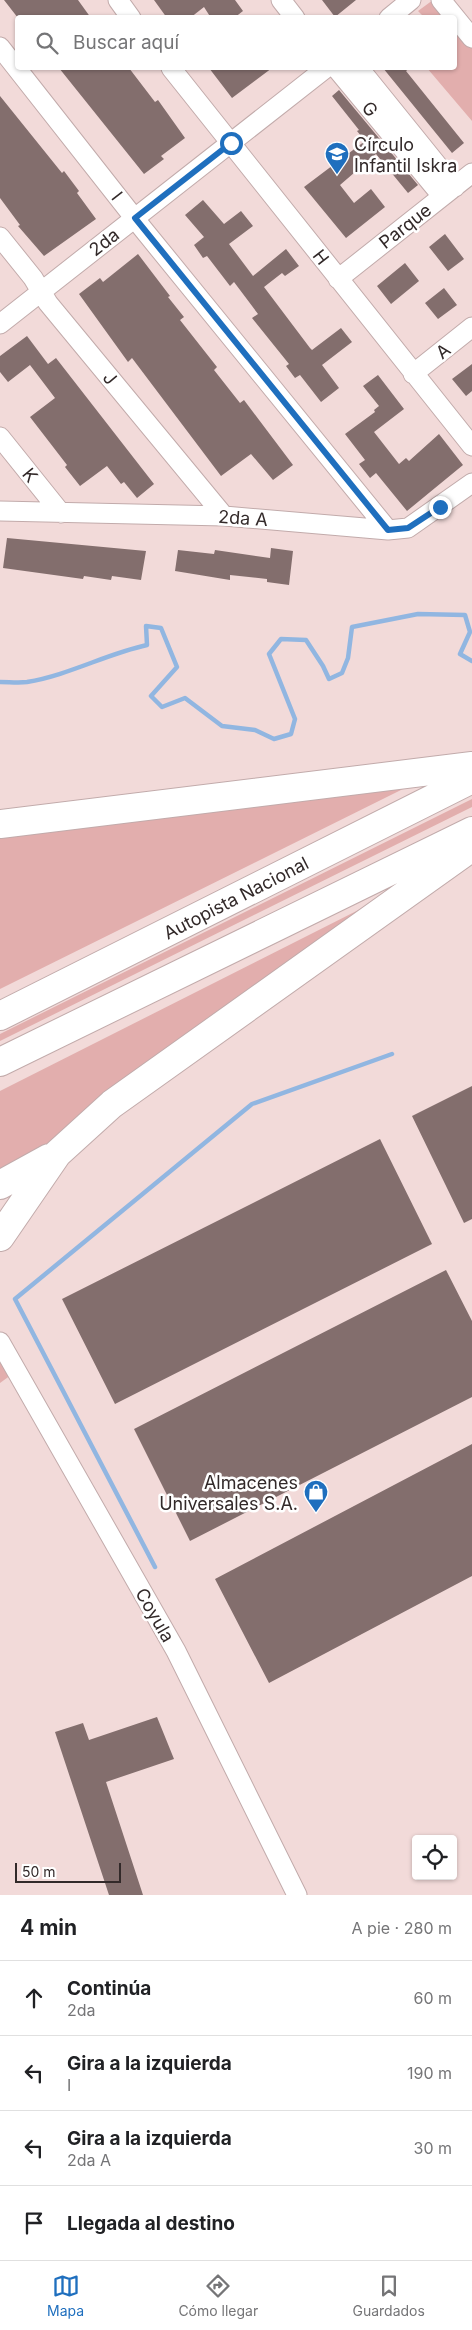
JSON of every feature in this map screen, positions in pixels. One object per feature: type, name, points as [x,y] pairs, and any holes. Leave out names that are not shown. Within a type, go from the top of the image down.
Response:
[{"type":"highway","points":[[0,824],[472,766]]},
{"type":"highway","name":"Autopista Nacional","points":[[0,1016],[472,779]]},
{"type":"highway","points":[[0,1062],[472,831]]},
{"type":"highway","points":[[0,1185],[56,1154],[112,1104],[472,847]]},
{"type":"highway","points":[[0,1237],[56,1154]]},
{"type":"street","points":[[118,0],[130,15]]},
{"type":"street","points":[[281,0],[293,15]]},
{"type":"street","points":[[393,15],[411,0]]},
{"type":"street","points":[[441,0],[453,15]]},
{"type":"street","points":[[457,20],[472,38]]},
{"type":"street","name":"I","points":[[0,47],[15,66]]},
{"type":"street","name":"I","points":[[18,70],[135,218],[388,530]]},
{"type":"street","name":"H","points":[[173,70],[472,446]]},
{"type":"street","name":"2da","points":[[0,324],[323,70]]},
{"type":"street","name":"G","points":[[338,70],[449,192]]},
{"type":"street","name":"G","points":[[360,70],[449,192]]},
{"type":"street","name":"Parque","points":[[338,279],[472,173]]},
{"type":"street","name":"J","points":[[0,237],[33,278],[40,293],[224,516]]},
{"type":"street","name":"A","points":[[413,374],[472,327]]},
{"type":"street","name":"K","points":[[0,437],[61,513]]},
{"type":"street","name":"2da A","points":[[0,511],[224,516],[388,530],[408,528],[472,483]]},
{"type":"street","name":"Coyula","points":[[0,1342],[176,1651],[298,1895]]},
{"type":"shaded area","points":[[433,0],[448,15],[422,15],[418,11]]},
{"type":"shaded area","points":[[457,25],[472,44],[472,121],[429,70],[457,70]]},
{"type":"shaded area","points":[[403,789],[0,989],[0,831]]},
{"type":"shaded area","points":[[472,799],[472,807],[0,1041],[0,1034]]},
{"type":"shaded area","points":[[404,887],[51,1147],[0,1175],[0,1091]]},
{"type":"shaded area","points":[[0,1358],[11,1375],[0,1383]]},
{"type":"building","points":[[4,0],[78,0],[89,15],[16,15]]},
{"type":"building","points":[[154,0],[235,0],[243,11],[238,15],[209,15],[204,7],[194,15],[165,15]]},
{"type":"building","points":[[322,0],[356,0],[337,15],[333,15]]},
{"type":"building","points":[[61,70],[131,70],[155,102],[158,100],[185,138],[161,156],[164,159],[144,174]]},
{"type":"building","points":[[211,70],[269,70],[232,98]]},
{"type":"building","points":[[385,70],[407,70],[406,71],[464,143],[452,153]]},
{"type":"building","points":[[339,90],[418,185],[408,193],[376,154],[340,185],[354,203],[371,189],[385,207],[346,238],[304,187],[365,141],[357,131],[359,130],[332,96]]},
{"type":"building","points":[[0,96],[62,173],[64,171],[96,219],[44,256],[18,226],[20,225],[0,198]]},
{"type":"building","points":[[203,200],[224,224],[241,211],[253,226],[229,244],[253,276],[286,249],[299,266],[285,276],[282,273],[264,287],[312,350],[341,328],[352,342],[322,365],[339,388],[321,402],[300,375],[295,378],[286,366],[289,364],[252,318],[258,314],[234,282],[230,286],[207,256],[203,258],[194,245],[204,237],[185,215]]},
{"type":"building","points":[[445,234],[464,259],[448,271],[429,247]]},
{"type":"building","points":[[138,254],[184,317],[180,320],[217,367],[214,370],[240,403],[244,400],[293,465],[273,480],[251,454],[221,476],[132,358],[128,362],[79,294],[100,278],[103,282]]},
{"type":"building","points":[[405,263],[419,281],[391,304],[377,286]]},
{"type":"building","points":[[444,288],[457,305],[438,319],[425,303]]},
{"type":"building","points":[[27,336],[48,364],[56,358],[154,484],[137,498],[124,482],[121,484],[107,466],[80,486],[65,467],[67,465],[30,417],[55,398],[30,365],[8,382],[0,372],[0,356]]},
{"type":"building","points":[[472,364],[472,391],[466,396],[452,379]]},
{"type":"building","points":[[378,375],[404,409],[374,432],[399,464],[406,458],[409,461],[439,434],[463,465],[407,511],[376,473],[370,478],[359,464],[365,460],[345,434],[375,412],[374,410],[379,406],[363,386]]},
{"type":"building","points":[[7,538],[146,551],[141,580],[112,576],[111,580],[84,576],[83,579],[3,568]]},
{"type":"building","points":[[271,548],[293,551],[289,585],[267,582],[267,579],[230,575],[230,580],[175,571],[178,550],[214,554],[215,550],[270,558]]},
{"type":"building","points":[[472,1086],[472,1219],[464,1223],[412,1116]]},
{"type":"building","points":[[380,1139],[432,1244],[115,1404],[62,1299]]},
{"type":"building","points":[[446,1270],[472,1321],[472,1397],[190,1541],[134,1429]]},
{"type":"building","points":[[472,1444],[472,1576],[269,1683],[215,1579]]},
{"type":"building","points":[[157,1717],[174,1759],[106,1782],[143,1895],[109,1895],[55,1732],[83,1723],[89,1740]]},
{"type":"waterway","points":[[0,682],[24,682],[43,679],[73,670],[147,645],[146,626],[161,628],[177,667],[151,696],[162,707],[185,698],[222,726],[255,730],[274,739],[291,734],[295,719],[269,654],[281,639],[306,640],[329,679],[342,673],[348,658],[352,627],[418,614],[465,615],[470,632],[460,654],[472,661]]},
{"type":"waterway","points":[[155,1567],[15,1299],[252,1104],[392,1054]]},
{"type":"place","name":"Círculo Infantil Iskra","points":[[337,175]]},
{"type":"place","name":"Almacenes Universales S.A.","points":[[316,1513]]},
{"type":"route","points":[[231,143],[135,218],[388,530],[408,528],[440,507]]}]
